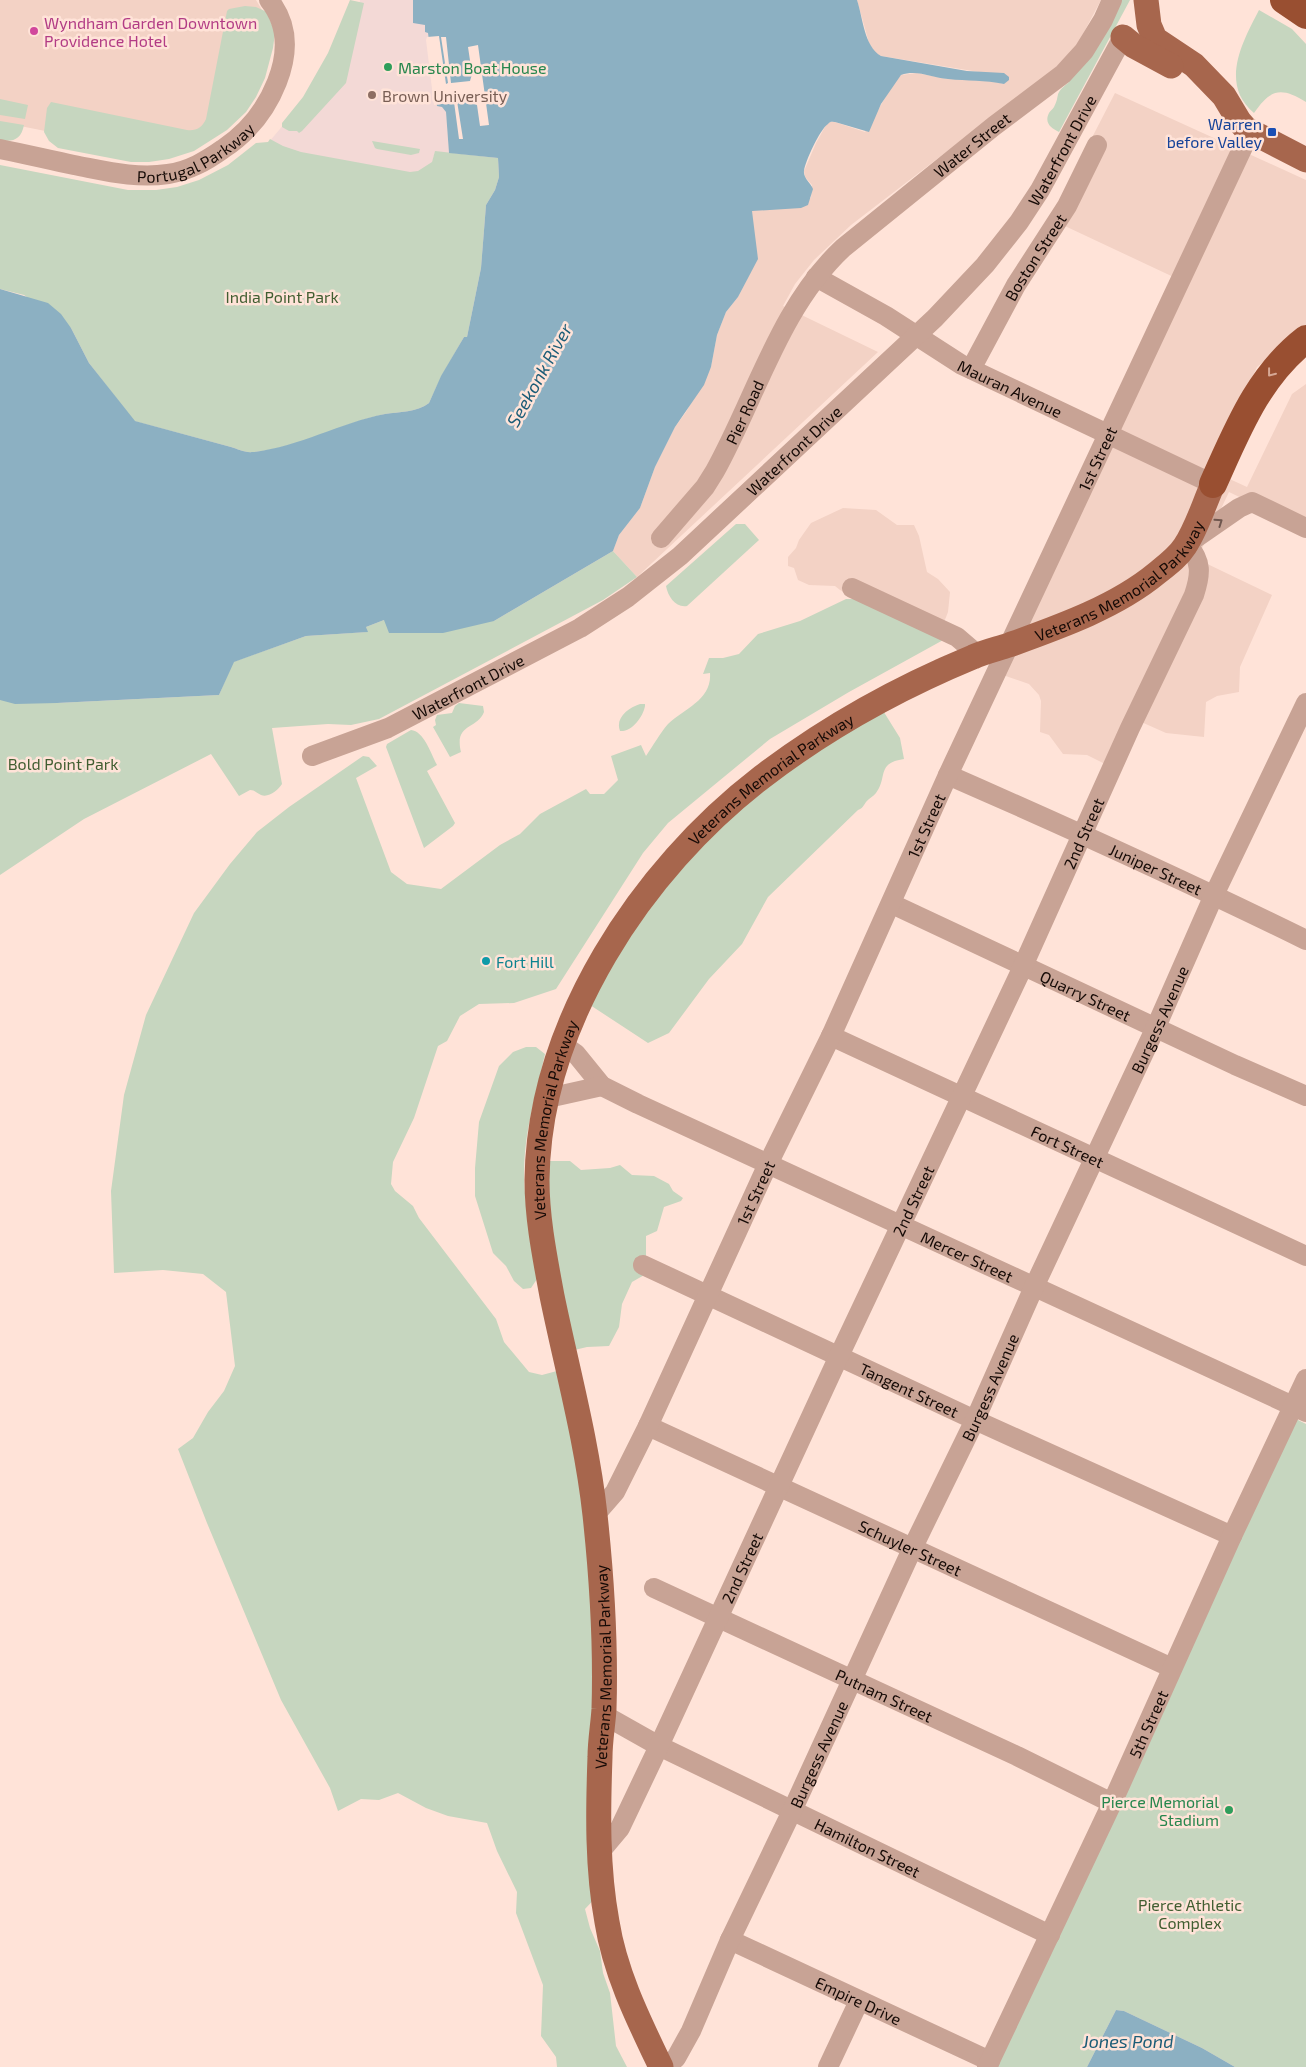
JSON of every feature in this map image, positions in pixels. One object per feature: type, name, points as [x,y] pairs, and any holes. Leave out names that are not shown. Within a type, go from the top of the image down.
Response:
[{"type":"highway","points":[[1284,0],[1306,15]]},
{"type":"highway","points":[[1213,484],[1239,426],[1257,393],[1276,367],[1306,339]]},
{"type":"main road","name":"Waterfront Drive","points":[[1123,36],[1142,0]]},
{"type":"main road","points":[[1146,0],[1150,29],[1155,39],[1194,65],[1224,96],[1239,121],[1250,132],[1306,160]]},
{"type":"main road","points":[[1123,36],[1142,37],[1161,44]]},
{"type":"main road","points":[[1123,36],[1154,57],[1210,83]]},
{"type":"main road","name":"Veterans Memorial Parkway","points":[[663,2067],[635,2013],[611,1943],[606,1920],[599,1853],[598,1820],[600,1751],[604,1715],[605,1623],[595,1515],[590,1475],[543,1248],[537,1184],[540,1138],[554,1070],[575,1014],[600,964],[641,901],[679,855],[718,814],[762,777],[850,718],[897,691],[978,655],[1096,611],[1144,584],[1161,571],[1187,544],[1213,484]]},
{"type":"street","name":"Portugal Parkway","points":[[0,150],[129,176],[167,174],[204,162],[228,146],[251,125],[264,109],[277,82],[284,57],[285,38],[281,19],[269,0]]},
{"type":"street","name":"Water Street","points":[[816,277],[843,248],[994,126],[1063,74],[1084,50],[1112,0]]},
{"type":"street","name":"Waterfront Drive","points":[[312,756],[388,728],[580,628],[628,597],[680,556],[916,335],[977,274],[1026,212],[1040,190],[1123,36]]},
{"type":"street","name":"1st Street","points":[[595,1515],[615,1492],[648,1426],[768,1164],[831,1036],[892,904],[948,775],[1250,132]]},
{"type":"street","name":"Boston Street","points":[[971,369],[1016,285],[1067,206],[1097,145]]},
{"type":"street","name":"Mauran Avenue","points":[[816,277],[971,369],[1213,484]]},
{"type":"street","name":"Pier Road","points":[[661,538],[705,487],[715,471],[781,335],[816,277]]},
{"type":"street","points":[[1187,544],[1239,508],[1252,502],[1306,528]]},
{"type":"street","name":"2nd Street","points":[[599,1853],[620,1828],[659,1746],[839,1356],[962,1096],[1081,833],[1194,595],[1199,579],[1200,564],[1187,544]]},
{"type":"street","points":[[852,588],[957,637],[978,655]]},
{"type":"street","name":"Burgess Avenue","points":[[663,2067],[676,2058],[688,2037],[730,1940],[792,1811],[913,1547],[975,1420],[1093,1158],[1156,1027],[1214,895],[1306,703]]},
{"type":"street","name":"Juniper Street","points":[[948,775],[1081,833],[1306,940]]},
{"type":"street","name":"Quarry Street","points":[[892,904],[1235,1065],[1306,1096]]},
{"type":"street","name":"Fort Street","points":[[831,1036],[1306,1256]]},
{"type":"street","name":"Mercer Street","points":[[563,1045],[576,1054],[602,1086],[1300,1409]]},
{"type":"street","points":[[548,1098],[602,1086]]},
{"type":"street","name":"Tangent Street","points":[[644,1265],[975,1420],[1232,1536]]},
{"type":"street","name":"5th Street","points":[[988,2064],[1112,1803],[1232,1536],[1300,1409],[1306,1379]]},
{"type":"street","name":"Schuyler Street","points":[[648,1426],[1172,1668]]},
{"type":"street","name":"Putnam Street","points":[[654,1588],[853,1679],[1112,1803]]},
{"type":"street","name":"Hamilton Street","points":[[604,1715],[659,1746],[1050,1935]]},
{"type":"street","name":"Empire Drive","points":[[730,1940],[988,2064]]},
{"type":"street","points":[[828,2067],[859,2001]]},
{"type":"shaded area","points":[[0,0],[256,0],[268,20],[243,103],[156,153],[0,122]]},
{"type":"shaded area","name":"Brown University","points":[[360,0],[413,0],[413,16],[425,25],[428,33],[437,105],[446,112],[449,153],[435,152],[430,169],[419,177],[294,154],[269,142],[317,85],[353,38]]},
{"type":"shaded area","points":[[857,0],[1101,0],[1076,47],[1053,70],[851,225],[814,260],[795,284],[783,306],[878,352],[637,577],[613,551],[619,535],[640,508],[655,467],[675,427],[686,412],[711,367],[717,335],[726,312],[738,297],[757,259],[751,210],[770,208],[811,198],[812,185],[805,177],[804,171],[826,125],[830,122],[835,122],[865,132],[895,81],[901,75],[917,73],[947,79],[988,80],[1004,84],[985,73],[881,56],[875,53],[869,43]]},
{"type":"shaded area","points":[[1115,93],[1306,180],[1306,329],[1257,367],[1210,470],[1247,487],[1292,394],[1306,384],[1306,529],[1229,492],[1197,559],[1272,595],[1240,667],[1239,692],[1217,696],[1206,702],[1204,737],[1166,733],[1139,721],[1113,768],[1087,755],[1063,754],[1049,735],[1040,732],[1041,701],[1039,695],[1029,684],[1000,674],[1182,281],[1050,219]]},
{"type":"shaded area","points":[[843,508],[876,510],[897,525],[914,525],[919,536],[927,572],[938,579],[950,592],[948,612],[939,635],[835,586],[809,585],[798,580],[794,568],[788,566],[788,557],[796,548],[799,540],[811,523]]},
{"type":"green space","points":[[350,0],[364,3],[346,83],[302,131],[299,133],[297,131],[289,131],[282,127],[282,123],[303,97],[328,53]]},
{"type":"green space","points":[[1121,0],[1130,0],[1059,132],[1051,127],[1048,122],[1049,113],[1056,103],[1059,92],[1068,83]]},
{"type":"green space","points":[[245,6],[256,7],[267,12],[275,33],[273,48],[265,78],[256,97],[246,112],[227,130],[194,151],[169,159],[149,162],[131,162],[58,148],[49,141],[44,132],[47,108],[51,102],[187,130],[193,130],[203,125],[206,119],[227,11]]},
{"type":"green space","points":[[1259,10],[1292,29],[1306,44],[1306,102],[1289,94],[1276,93],[1265,99],[1254,113],[1244,102],[1238,89],[1236,76],[1237,62]]},
{"type":"green space","points":[[0,99],[28,105],[25,119],[0,115]]},
{"type":"green space","points":[[0,121],[24,125],[19,137],[9,141],[0,140]]},
{"type":"green space","name":"India Point Park","points":[[270,139],[301,152],[410,172],[418,171],[432,162],[435,151],[498,158],[499,177],[495,190],[486,205],[481,268],[467,337],[464,337],[441,377],[429,403],[414,410],[368,418],[287,446],[250,452],[134,421],[89,363],[71,328],[24,295],[0,289],[0,165],[128,190],[156,190],[177,187],[199,180],[228,165],[256,143],[268,142]]},
{"type":"green space","points":[[372,141],[420,149],[419,153],[411,155],[377,149]]},
{"type":"green space","points":[[736,524],[745,524],[759,540],[687,606],[676,603],[671,598],[666,586]]},
{"type":"green space","name":"Bold Point Park","points":[[613,551],[637,577],[603,600],[379,719],[351,725],[328,724],[272,728],[282,784],[276,791],[264,796],[250,790],[239,796],[211,754],[84,819],[0,875],[0,634],[57,703],[219,695],[233,662],[306,636],[367,632],[366,627],[384,620],[494,621]]},
{"type":"green space","points":[[846,599],[856,599],[945,639],[849,692],[770,739],[668,823],[643,853],[556,989],[514,1003],[479,1004],[460,1016],[447,1041],[438,1046],[414,1118],[393,1162],[391,1184],[395,1191],[413,1206],[419,1218],[496,1319],[504,1342],[529,1372],[542,1375],[568,1368],[591,1478],[602,1891],[585,1909],[590,1928],[600,1951],[603,1973],[610,1993],[616,2046],[627,2067],[557,2067],[556,2057],[541,2036],[543,1985],[516,1913],[517,1892],[497,1851],[487,1823],[448,1816],[426,1808],[398,1793],[379,1800],[361,1799],[338,1811],[330,1788],[281,1700],[178,1449],[193,1438],[208,1412],[224,1391],[235,1366],[226,1292],[203,1274],[163,1270],[114,1273],[111,1191],[124,1095],[146,1015],[194,913],[230,864],[257,832],[289,807],[363,756],[369,757],[377,766],[356,778],[391,872],[407,884],[441,889],[500,845],[520,834],[540,814],[586,789],[590,794],[604,794],[618,780],[611,756],[641,745],[646,756],[668,724],[702,697],[707,690],[709,682],[710,673],[703,674],[709,658],[723,658],[739,654],[758,634],[800,621]]},
{"type":"green space","points":[[459,703],[483,706],[484,712],[481,718],[463,731],[460,743],[461,752],[450,757],[433,727],[436,725],[437,715],[452,713],[455,706]]},
{"type":"green space","points":[[645,704],[642,715],[629,729],[620,731],[619,722],[621,718],[631,708]]},
{"type":"green space","points":[[882,709],[900,738],[904,759],[895,761],[886,767],[880,787],[875,794],[768,897],[742,944],[709,979],[669,1033],[648,1043],[587,1003],[657,891],[768,777]]},
{"type":"green space","points":[[411,730],[420,734],[430,749],[437,765],[427,771],[455,823],[424,848],[386,747],[387,744]]},
{"type":"green space","points":[[526,1047],[536,1047],[545,1054],[528,1127],[524,1168],[527,1216],[537,1279],[531,1288],[523,1289],[514,1281],[506,1266],[493,1253],[475,1196],[475,1168],[479,1122],[499,1066],[513,1052]]},
{"type":"green space","points":[[543,1161],[570,1161],[581,1170],[610,1168],[620,1165],[632,1175],[654,1176],[669,1184],[673,1191],[683,1198],[681,1201],[664,1207],[657,1231],[646,1236],[646,1274],[632,1282],[622,1304],[619,1327],[609,1346],[587,1347],[566,1352]]},
{"type":"green space","name":"Pierce Athletic Complex","points":[[1292,1417],[1306,1424],[1306,2067],[1235,2067],[1202,2048],[1124,2011],[1116,2010],[1087,2067],[991,2067]]},
{"type":"water","name":"Seekonk River","points":[[413,0],[857,0],[871,46],[881,56],[967,71],[1004,73],[1009,77],[1009,80],[1004,84],[942,78],[919,73],[901,75],[881,104],[869,132],[830,122],[821,132],[810,153],[804,171],[813,189],[808,205],[801,208],[752,211],[758,259],[738,297],[726,312],[717,335],[711,367],[704,385],[675,427],[655,467],[640,508],[619,535],[613,551],[494,621],[443,633],[389,633],[384,620],[366,627],[368,632],[306,636],[234,662],[219,695],[15,704],[0,700],[0,289],[48,303],[61,314],[71,328],[89,363],[135,421],[244,451],[253,452],[287,445],[351,423],[385,414],[414,410],[429,403],[441,376],[464,337],[467,337],[481,268],[486,205],[495,190],[499,177],[498,158],[449,153],[446,112],[442,107],[437,106],[428,33],[425,32],[425,25],[413,23]]},
{"type":"water","name":"Jones Pond","points":[[1116,2010],[1124,2011],[1202,2048],[1235,2067],[1087,2067]]},
{"type":"pier","points":[[439,36],[446,84],[448,83],[441,37],[446,37],[451,83],[470,81],[472,74],[468,47],[478,45],[489,125],[480,126],[477,105],[473,99],[457,101],[463,139],[459,139],[454,102],[434,105],[426,40],[427,37]]},
{"type":"place","name":"Wyndham Garden Downtown Providence Hotel","points":[[34,31]]},
{"type":"place","name":"Marston Boat House","points":[[388,67]]},
{"type":"place","name":"Brown University","points":[[372,95]]},
{"type":"place","name":"Warren before Valley","points":[[1272,132]]},
{"type":"place","name":"Fort Hill","points":[[486,961]]},
{"type":"place","name":"Pierce Memorial Stadium","points":[[1229,1810]]}]
